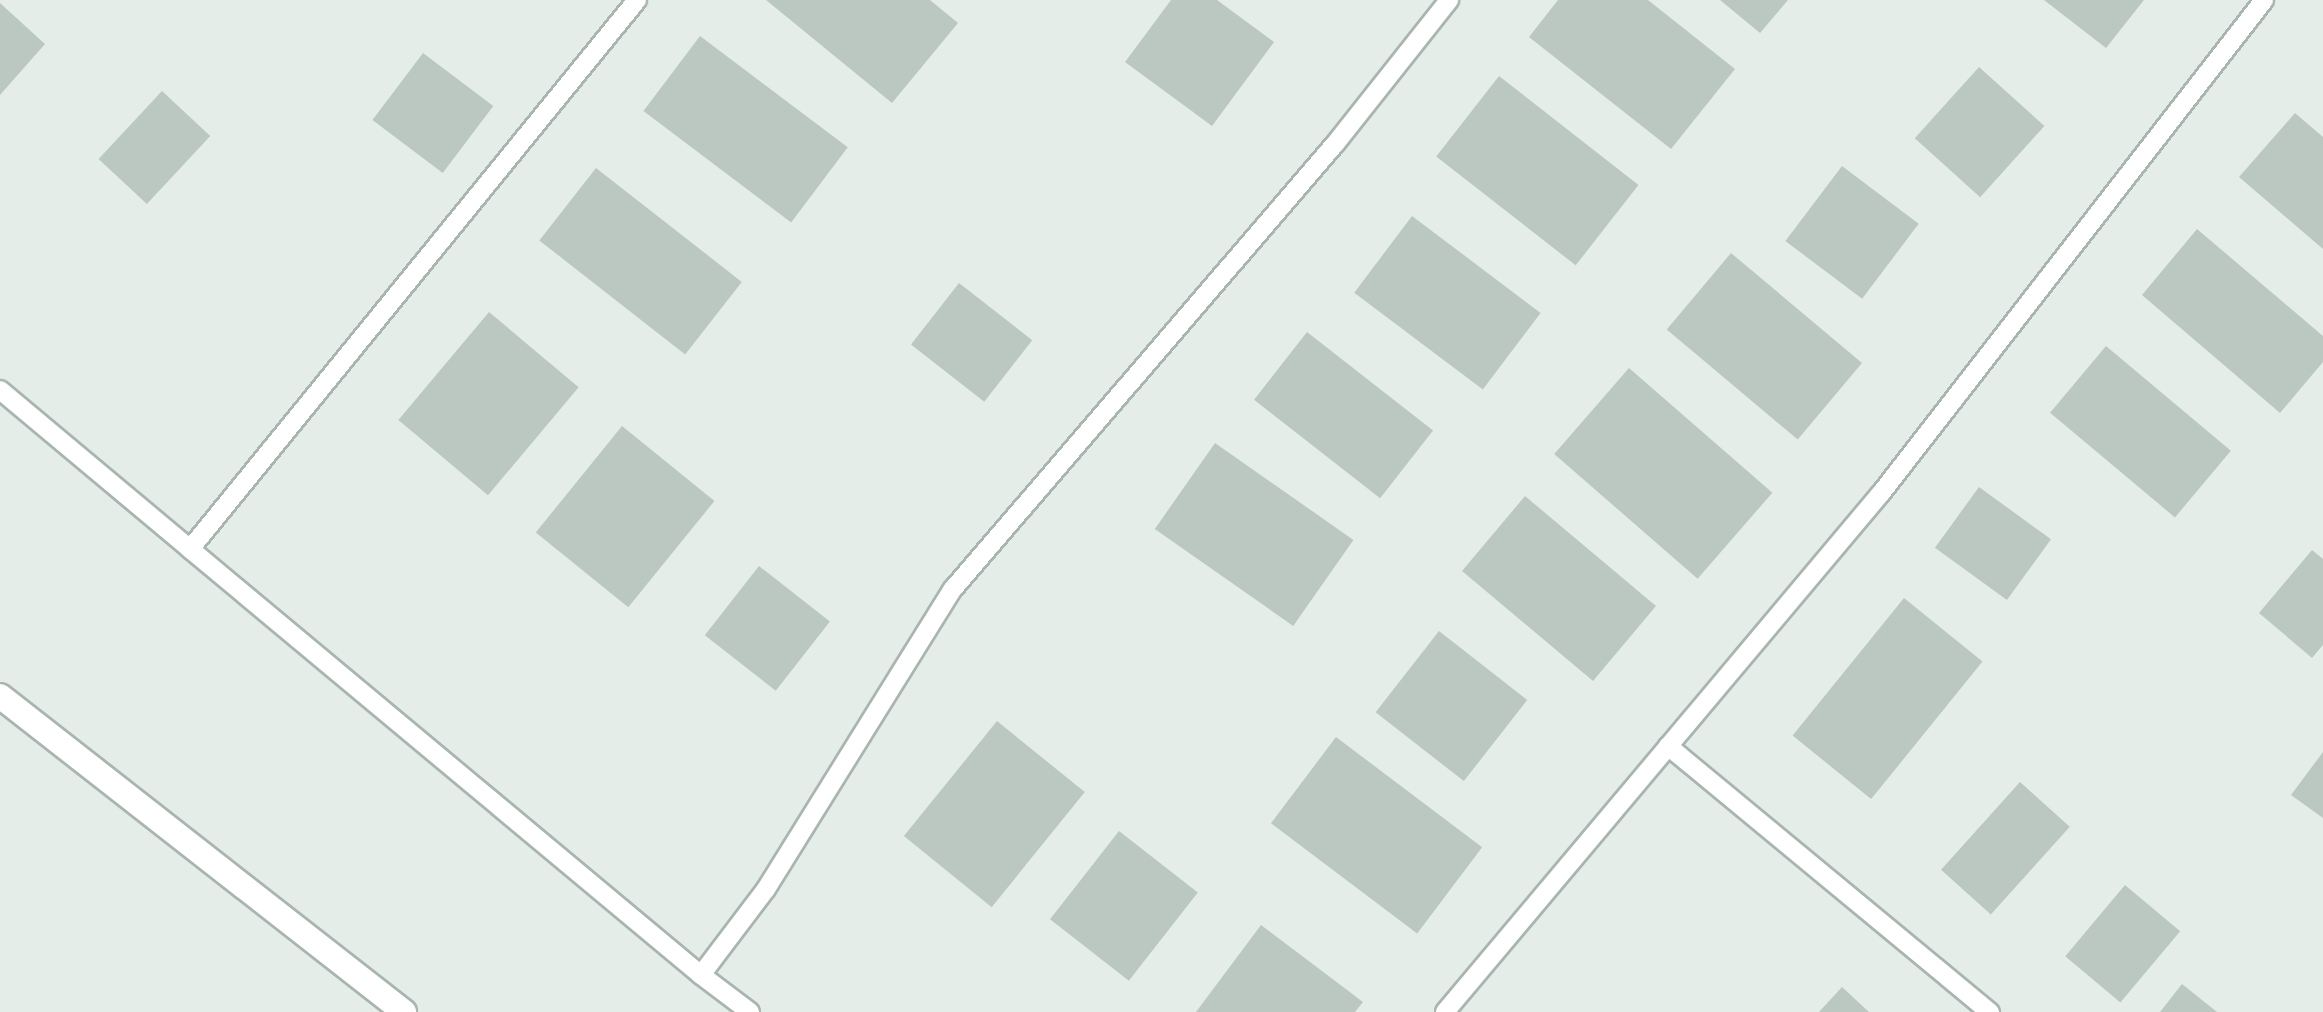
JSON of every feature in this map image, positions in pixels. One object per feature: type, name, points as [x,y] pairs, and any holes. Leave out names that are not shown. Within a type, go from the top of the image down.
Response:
[{"type":"main road","points":[[0,696],[404,1012]]},
{"type":"lane","points":[[190,549],[637,0]]},
{"type":"lane","points":[[701,975],[766,889],[953,589],[1325,156],[1449,0]]},
{"type":"lane","points":[[1445,1012],[1882,492],[2264,0]]},
{"type":"lane","points":[[0,390],[701,975],[750,1012]]},
{"type":"lane","points":[[1668,746],[1990,1012]]},
{"type":"building","points":[[766,0],[930,0],[958,23],[892,103]]},
{"type":"building","points":[[1171,0],[1217,0],[1274,42],[1212,126],[1125,62]]},
{"type":"building","points":[[1558,0],[1648,0],[1735,69],[1671,149],[1529,37]]},
{"type":"building","points":[[1720,0],[1788,0],[1760,33]]},
{"type":"building","points":[[2044,0],[2144,0],[2106,48]]},
{"type":"building","points":[[0,3],[45,44],[0,95]]},
{"type":"building","points":[[700,36],[848,147],[791,222],[643,111]]},
{"type":"building","points":[[423,53],[493,106],[443,173],[372,120]]},
{"type":"building","points":[[1979,67],[2044,126],[1980,197],[1915,138]]},
{"type":"building","points":[[1499,76],[1638,185],[1576,265],[1436,156]]},
{"type":"building","points":[[162,91],[210,136],[147,204],[99,159]]},
{"type":"building","points":[[2295,113],[2323,137],[2323,249],[2239,177]]},
{"type":"building","points":[[1842,166],[1919,224],[1862,299],[1785,241]]},
{"type":"building","points":[[596,168],[742,282],[685,354],[539,240]]},
{"type":"building","points":[[1412,216],[1541,313],[1483,390],[1354,293]]},
{"type":"building","points":[[2197,229],[2323,336],[2323,362],[2280,413],[2142,295]]},
{"type":"building","points":[[1731,253],[1862,363],[1798,440],[1667,330]]},
{"type":"building","points":[[959,283],[1032,340],[984,402],[911,344]]},
{"type":"building","points":[[489,312],[579,387],[488,495],[398,420]]},
{"type":"building","points":[[1307,332],[1433,431],[1380,498],[1254,400]]},
{"type":"building","points":[[2106,346],[2231,451],[2175,517],[2050,413]]},
{"type":"building","points":[[1629,368],[1772,493],[1698,579],[1554,454]]},
{"type":"building","points":[[622,426],[714,501],[628,607],[536,532]]},
{"type":"building","points":[[1215,443],[1353,540],[1293,626],[1155,529]]},
{"type":"building","points":[[1979,487],[2051,539],[2007,600],[1935,548]]},
{"type":"building","points":[[1525,496],[1656,606],[1593,681],[1462,571]]},
{"type":"building","points":[[2312,550],[2323,559],[2323,645],[2312,658],[2259,613]]},
{"type":"building","points":[[759,566],[830,621],[776,691],[705,635]]},
{"type":"building","points":[[1904,598],[1982,662],[1871,799],[1793,736]]},
{"type":"building","points":[[1439,631],[1527,700],[1464,781],[1376,712]]},
{"type":"building","points":[[997,721],[1085,792],[992,907],[904,836]]},
{"type":"building","points":[[1336,737],[1482,847],[1417,933],[1271,823]]},
{"type":"building","points":[[2323,752],[2323,818],[2291,795]]},
{"type":"building","points":[[2020,782],[2070,827],[1991,915],[1941,870]]},
{"type":"building","points":[[1119,831],[1198,893],[1129,981],[1050,919]]},
{"type":"building","points":[[2125,885],[2180,931],[2120,1003],[2065,956]]},
{"type":"building","points":[[1261,925],[1363,1002],[1355,1012],[1196,1012]]},
{"type":"building","points":[[2182,984],[2217,1012],[2160,1012]]},
{"type":"building","points":[[1842,987],[1869,1012],[1819,1012]]}]
